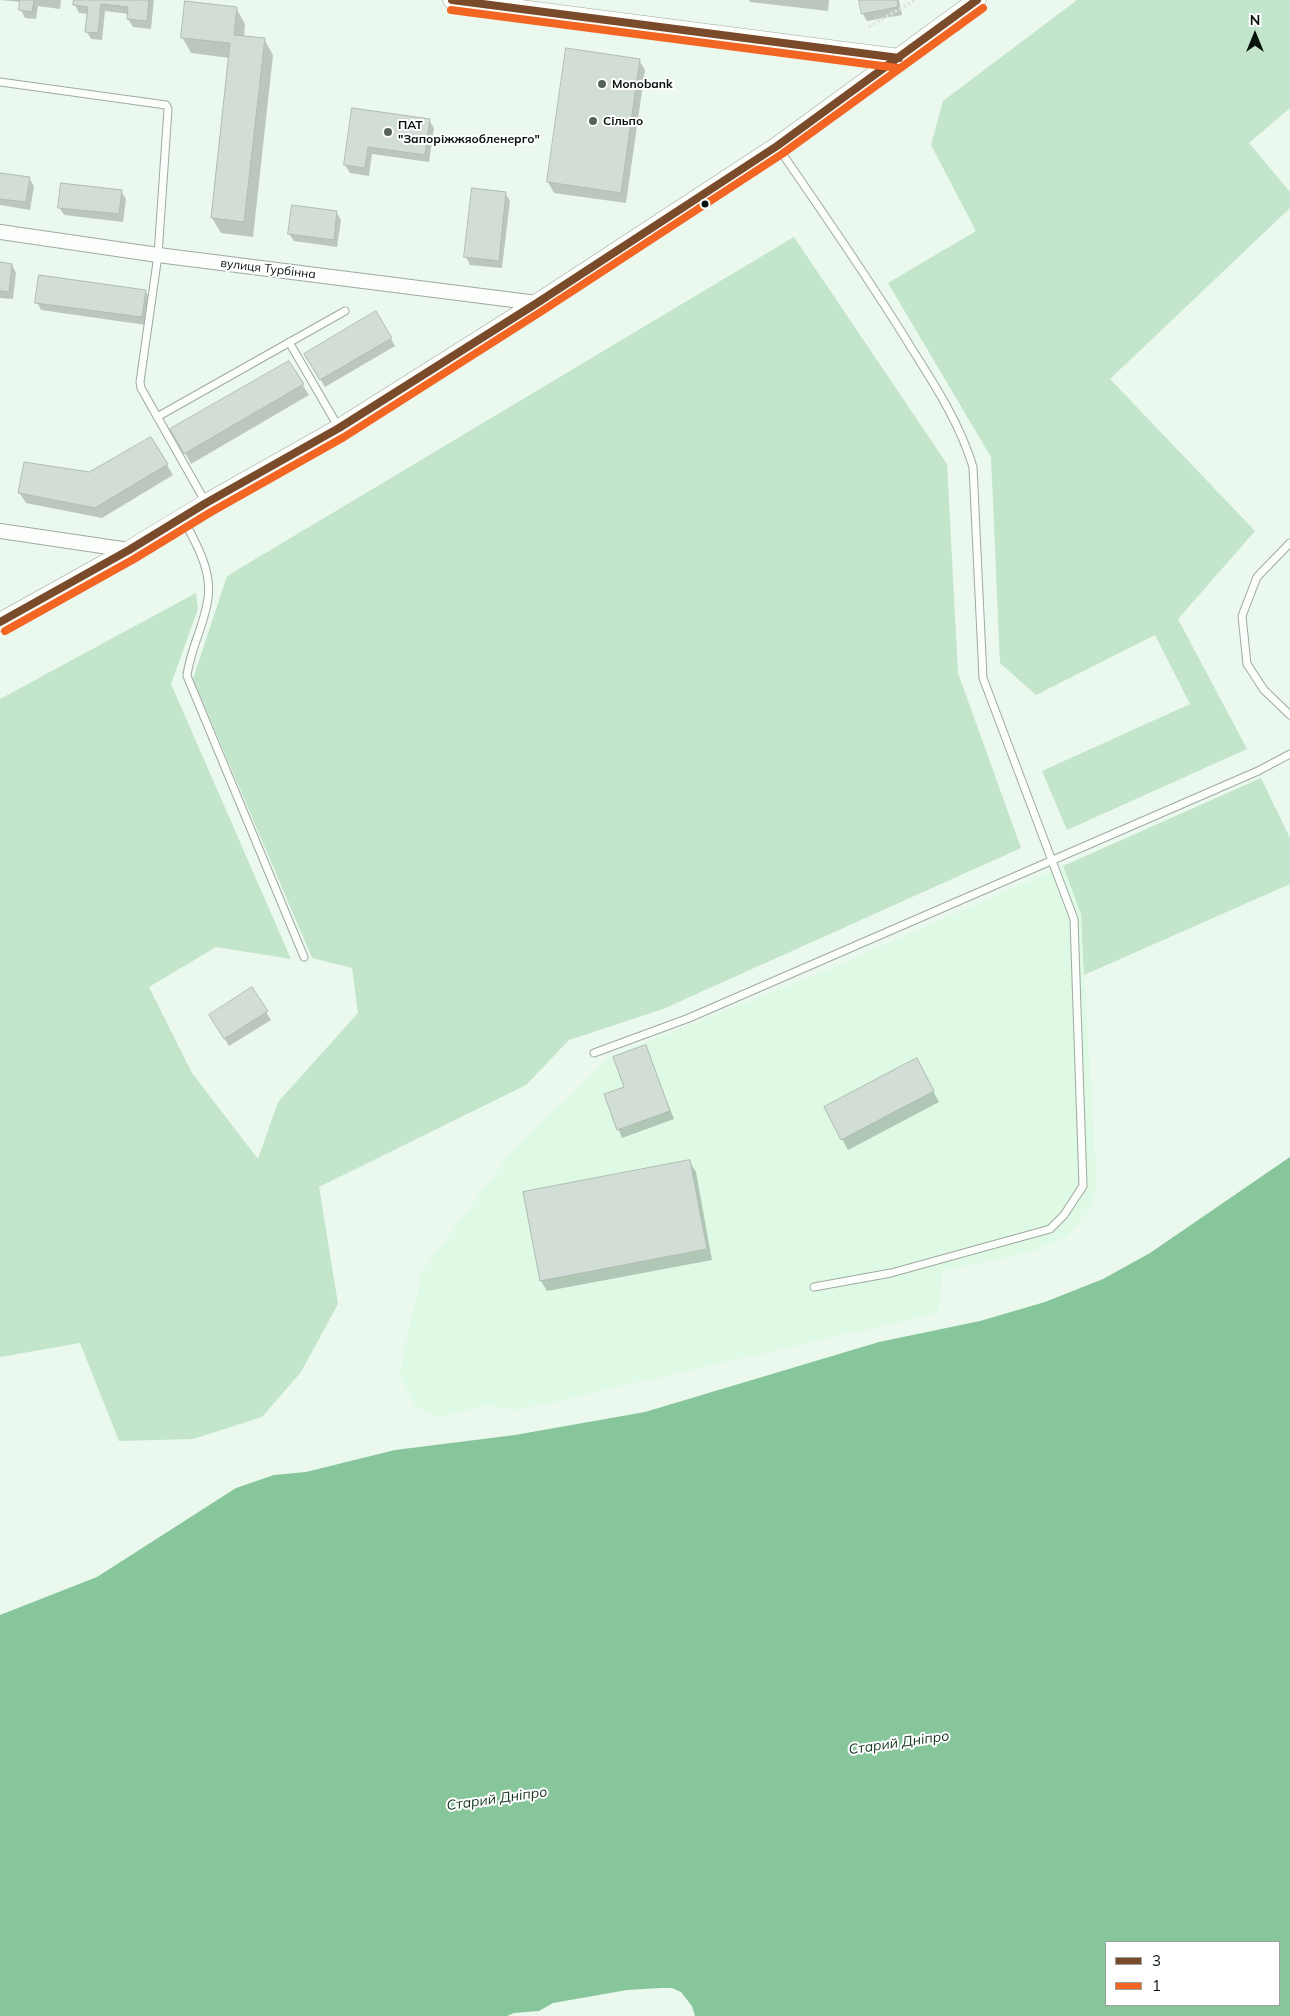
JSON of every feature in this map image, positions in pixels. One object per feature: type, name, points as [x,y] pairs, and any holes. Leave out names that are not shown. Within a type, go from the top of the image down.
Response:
[{"type":"street","points":[[452,0],[899,58]]},
{"type":"street","points":[[0,622],[129,550],[339,428],[777,146],[978,0]]},
{"type":"street","name":"вулиця Турбінна","points":[[0,232],[158,255],[537,302]]},
{"type":"street","points":[[0,531],[129,550]]},
{"type":"lane","points":[[0,82],[166,105],[168,110],[158,255],[140,382],[206,504]]},
{"type":"lane","points":[[777,146],[886,307],[936,388],[966,444],[973,467],[982,678],[1074,919],[1083,1186],[1064,1216],[1050,1229],[891,1273],[814,1287]]},
{"type":"lane","points":[[157,416],[345,311]]},
{"type":"lane","points":[[289,342],[339,428]]},
{"type":"lane","points":[[182,518],[198,549],[208,578],[208,598],[188,664],[187,676],[304,957]]},
{"type":"lane","points":[[1290,543],[1257,577],[1242,616],[1247,664],[1264,690],[1290,715]]},
{"type":"lane","points":[[594,1053],[689,1018],[1258,771],[1290,754]]},
{"type":"path","points":[[869,27],[915,0]]},
{"type":"shaded area","points":[[1077,0],[1290,0],[1290,108],[1249,143],[1290,192],[1290,208],[1110,379],[1255,531],[1178,619],[1247,749],[1067,830],[1042,771],[1190,704],[1155,635],[1036,695],[1000,663],[991,457],[888,283],[976,231],[931,145],[943,101]]},
{"type":"shaded area","points":[[794,237],[947,464],[958,673],[1021,848],[663,1009],[569,1040],[526,1085],[319,1187],[338,1304],[301,1372],[262,1417],[193,1439],[119,1441],[80,1343],[0,1357],[0,699],[196,593],[198,609],[171,684],[291,959],[216,947],[149,987],[192,1073],[258,1159],[278,1102],[358,1013],[352,968],[312,958],[193,679],[227,576]]},
{"type":"shaded area","points":[[1261,778],[1290,838],[1290,884],[1084,975],[1081,914],[1063,866]]},
{"type":"shaded area","points":[[1063,866],[1081,914],[1097,1191],[1088,1211],[1068,1235],[1034,1251],[943,1271],[938,1313],[518,1410],[488,1405],[438,1417],[415,1405],[399,1376],[422,1272],[510,1154],[611,1056],[825,971]]},
{"type":"water","name":"Старий Дніпро","points":[[1290,1157],[1290,2016],[695,2016],[692,2006],[681,1992],[672,1988],[661,1988],[627,1990],[553,2003],[539,2011],[514,2013],[507,2016],[0,2016],[0,1615],[97,1577],[236,1488],[274,1475],[306,1472],[395,1450],[515,1435],[645,1412],[879,1342],[980,1321],[1045,1302],[1103,1279],[1150,1253]]},
{"type":"building","points":[[20,0],[34,0],[32,12],[19,10]]},
{"type":"building","points":[[74,0],[149,0],[147,21],[127,19],[128,7],[101,4],[98,33],[85,32],[88,7],[73,5]]},
{"type":"building","points":[[859,0],[897,0],[898,7],[862,14]]},
{"type":"building","points":[[185,1],[237,7],[234,35],[265,38],[244,222],[211,218],[230,43],[181,38]]},
{"type":"building","name":"Сільпо","points":[[566,48],[640,59],[621,193],[547,182]]},
{"type":"building","points":[[352,108],[430,119],[425,155],[368,147],[365,168],[344,165]]},
{"type":"building","points":[[0,173],[30,177],[26,202],[0,199]]},
{"type":"building","points":[[61,183],[122,190],[119,214],[58,208]]},
{"type":"building","points":[[472,188],[506,192],[499,261],[464,257]]},
{"type":"building","points":[[292,205],[337,211],[334,240],[288,234]]},
{"type":"building","points":[[0,262],[12,264],[9,292],[0,291]]},
{"type":"building","points":[[39,275],[146,290],[142,317],[35,303]]},
{"type":"building","points":[[376,311],[392,338],[320,380],[304,354]]},
{"type":"building","points":[[289,361],[304,384],[184,454],[170,429]]},
{"type":"building","points":[[151,437],[168,464],[95,508],[18,493],[24,462],[89,472]]},
{"type":"building","points":[[252,987],[268,1011],[224,1039],[209,1015]]},
{"type":"building","points":[[646,1045],[670,1111],[617,1130],[604,1094],[624,1087],[613,1057]]},
{"type":"building","points":[[917,1058],[934,1091],[841,1140],[824,1107]]},
{"type":"building","points":[[690,1160],[707,1249],[540,1281],[523,1192]]},
{"type":"transit line","name":"3","points":[[452,0],[899,58]]},
{"type":"transit line","name":"3","points":[[0,622],[129,550],[206,503],[339,428],[537,303],[777,146],[977,0]]},
{"type":"transit line","name":"1","points":[[5,631],[134,559],[211,512],[344,437],[542,311],[782,154],[983,8]]},
{"type":"transit line","name":"1","points":[[451,10],[898,68]]},
{"type":"place","name":"Monobank","points":[[602,84]]},
{"type":"place","name":"Сільпо","points":[[593,121]]},
{"type":"place","name":"ПАТ \"Запоріжжяобленерго\"","points":[[388,132]]}]
